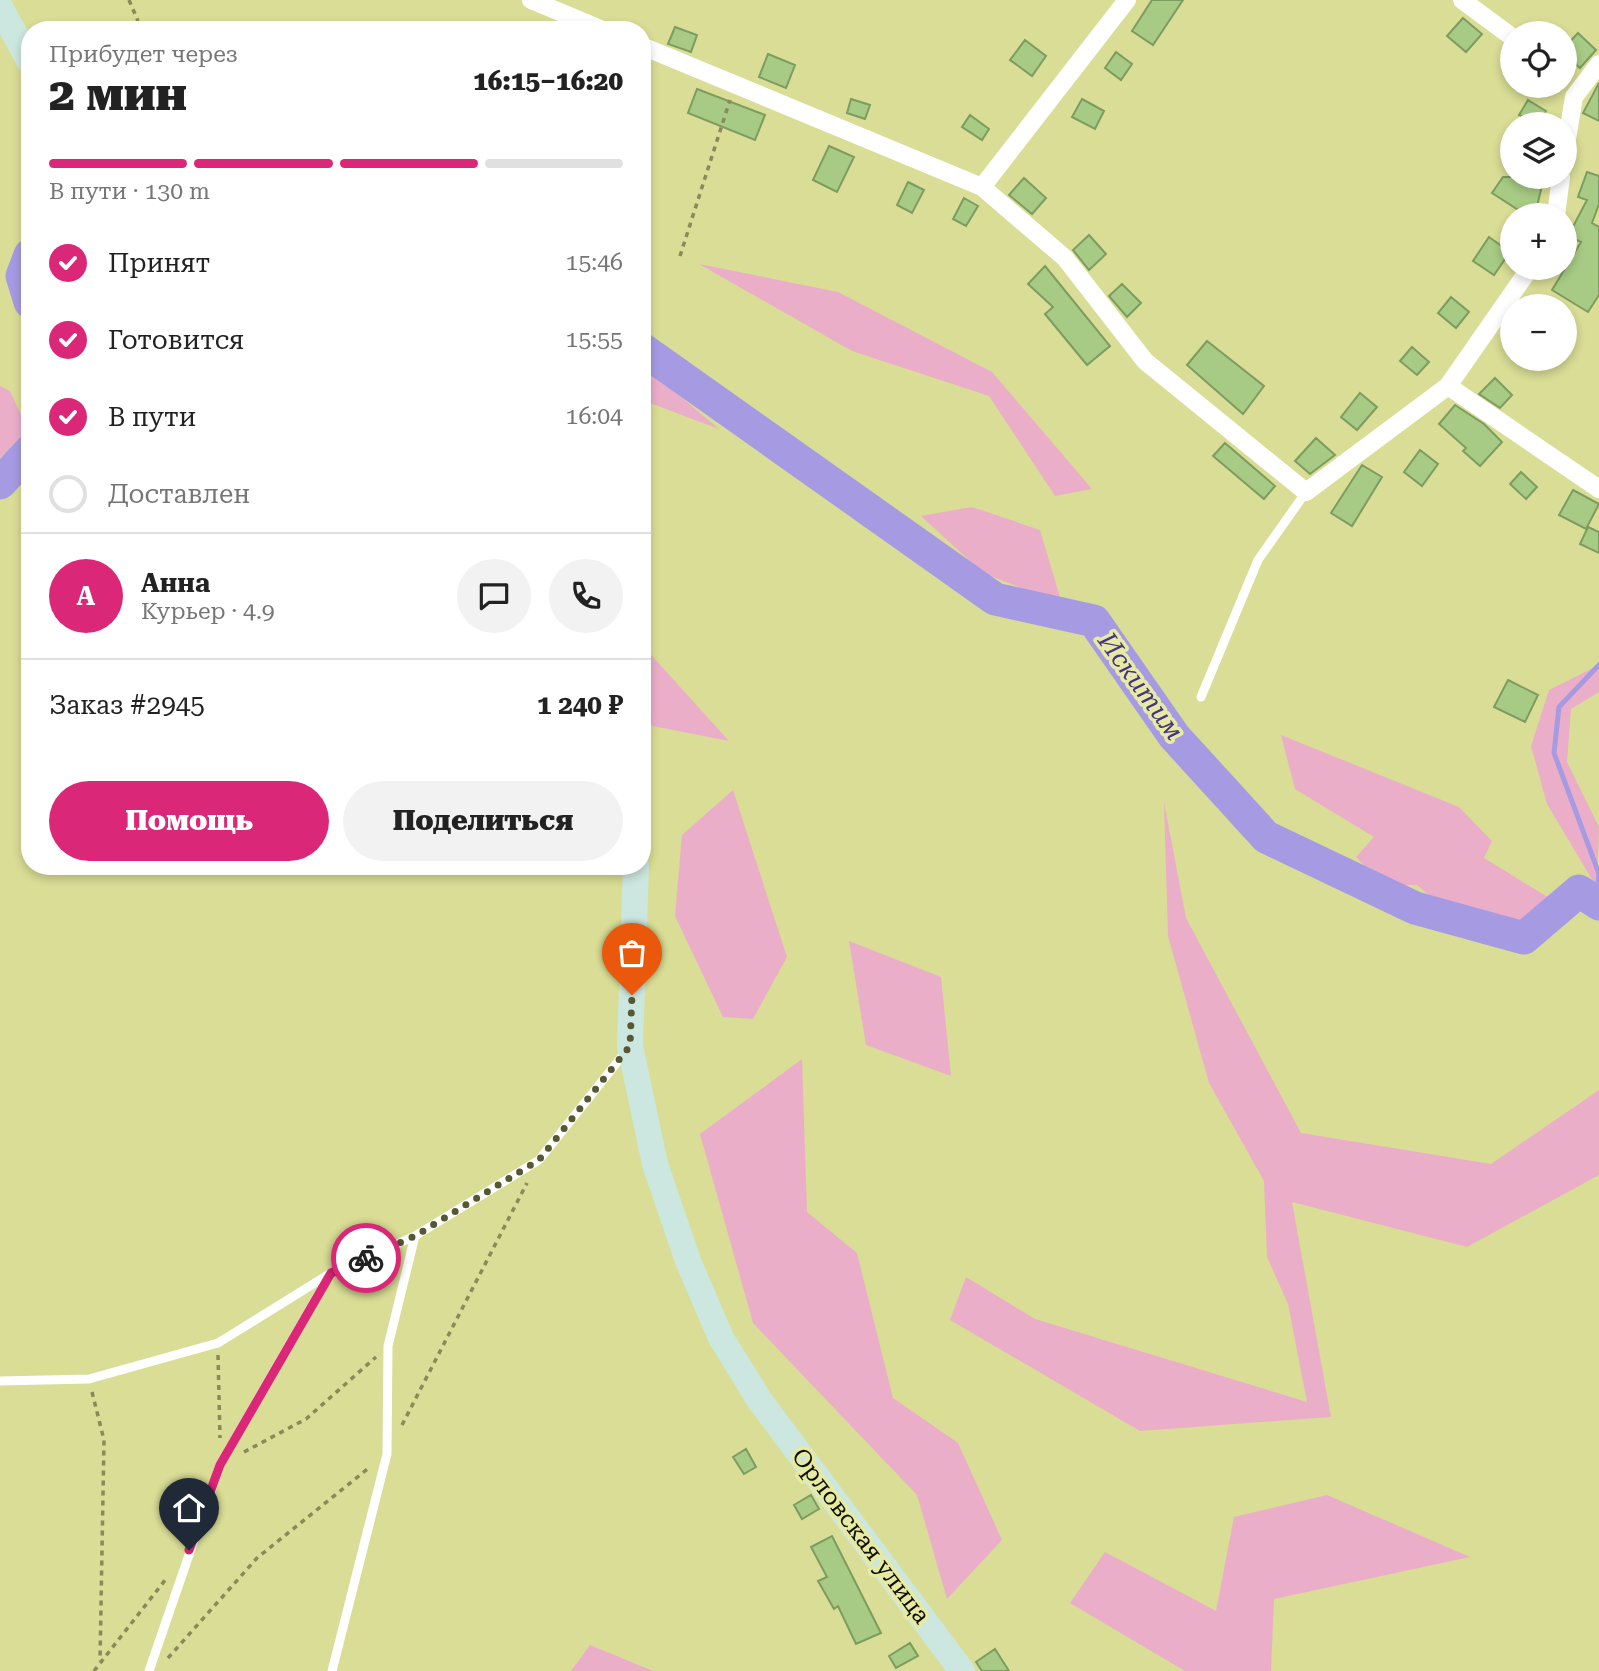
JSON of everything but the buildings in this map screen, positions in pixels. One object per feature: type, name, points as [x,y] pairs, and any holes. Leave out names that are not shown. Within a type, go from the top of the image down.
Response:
[{"type":"main road","points":[[0,7],[21,46]]},
{"type":"main road","name":"Орловская улица","points":[[636,875],[630,1046],[654,1164],[688,1261],[721,1338],[760,1401],[962,1671]]},
{"type":"street","points":[[531,0],[581,21]]},
{"type":"street","points":[[982,187],[1127,0]]},
{"type":"street","points":[[1462,0],[1500,28]]},
{"type":"street","points":[[651,50],[982,187],[1065,258],[1145,361],[1306,492],[1448,386],[1522,280]]},
{"type":"street","points":[[1577,83],[1599,64]]},
{"type":"street","points":[[1448,386],[1599,489]]},
{"type":"lane","points":[[1201,697],[1258,560],[1306,492]]},
{"type":"lane","points":[[0,1381],[89,1379],[218,1343],[331,1273],[415,1236],[539,1160],[630,1046]]},
{"type":"lane","points":[[332,1671],[387,1454],[387,1346],[415,1236]]},
{"type":"lane","points":[[149,1671],[220,1465],[331,1273]]},
{"type":"path","points":[[129,0],[138,21]]},
{"type":"path","points":[[680,256],[735,85]]},
{"type":"path","points":[[165,1661],[257,1558],[387,1454],[539,1160]]},
{"type":"path","points":[[218,1343],[220,1465],[306,1419],[387,1346]]},
{"type":"path","points":[[89,1379],[104,1440],[100,1661]]},
{"type":"path","points":[[93,1671],[189,1550]]},
{"type":"shaded area","points":[[699,264],[838,292],[992,372],[1092,489],[1055,496],[989,396],[852,351]]},
{"type":"shaded area","points":[[651,372],[719,429],[651,403]]},
{"type":"shaded area","points":[[0,386],[10,391],[21,415],[21,439],[0,458]]},
{"type":"shaded area","points":[[972,507],[1040,530],[1062,604],[983,573],[921,516]]},
{"type":"shaded area","points":[[651,655],[729,741],[651,726]]},
{"type":"shaded area","points":[[1599,665],[1599,692],[1571,709],[1567,762],[1599,827],[1597,888],[1547,804],[1531,746],[1549,690]]},
{"type":"shaded area","points":[[1281,735],[1459,807],[1492,841],[1484,858],[1551,899],[1518,925],[1444,908],[1417,885],[1382,885],[1356,857],[1374,837],[1295,789]]},
{"type":"shaded area","points":[[733,790],[787,957],[753,1019],[723,1017],[675,916],[682,835]]},
{"type":"shaded area","points":[[1164,802],[1186,918],[1301,1133],[1491,1164],[1599,1090],[1599,1175],[1467,1247],[1292,1202],[1331,1417],[1140,1431],[950,1320],[966,1277],[1035,1319],[1307,1402],[1288,1304],[1267,1257],[1264,1181],[1209,1083],[1168,936]]},
{"type":"shaded area","points":[[849,941],[941,977],[951,1076],[866,1045]]},
{"type":"shaded area","points":[[802,1059],[807,1212],[857,1253],[893,1398],[958,1443],[1002,1540],[947,1599],[917,1495],[753,1323],[700,1134]]},
{"type":"shaded area","points":[[1327,1495],[1470,1557],[1274,1599],[1271,1671],[1185,1671],[1070,1603],[1105,1552],[1216,1611],[1234,1517]]},
{"type":"shaded area","points":[[590,1645],[653,1671],[571,1671]]},
{"type":"waterway","name":"Искитим","points":[[651,355],[995,599],[1094,621],[1174,736],[1266,837],[1415,908],[1524,938],[1579,891],[1599,904]]},
{"type":"waterway","name":"Искитим","points":[[0,483],[21,461]]},
{"type":"waterway","points":[[1596,903],[1599,874],[1554,753],[1559,707],[1599,665]]},
{"type":"way so far","points":[[366,1258],[415,1236],[539,1160],[630,1046],[632,995]]},
{"type":"route","points":[[189,1550],[220,1465],[331,1273],[366,1258]]}]
